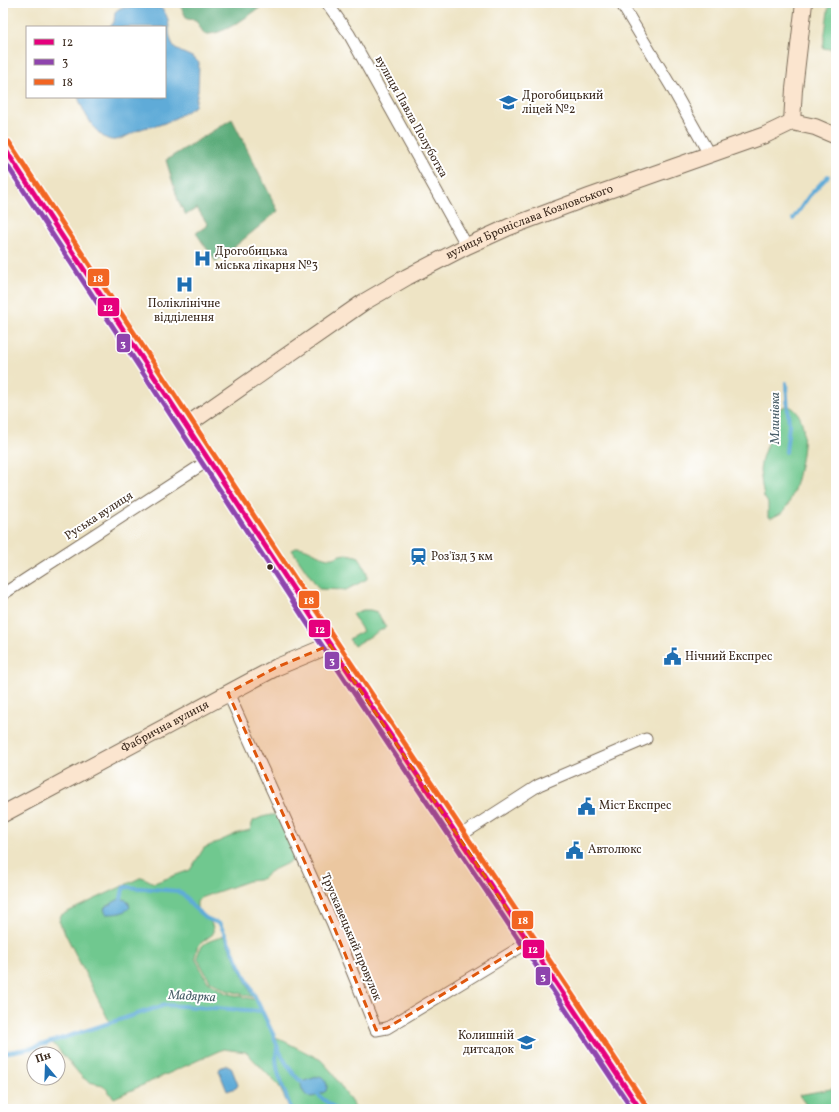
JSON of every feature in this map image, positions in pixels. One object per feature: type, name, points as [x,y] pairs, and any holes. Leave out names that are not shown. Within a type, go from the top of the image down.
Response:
[{"type":"street","name":"вулиця Павла Полуботка","points":[[327,3],[349,34],[467,246]]},
{"type":"street","points":[[621,3],[710,154]]},
{"type":"street","points":[[804,3],[794,89],[792,122],[815,127],[836,136]]},
{"type":"street","name":"вулиця Броніслава Козловського","points":[[187,425],[364,302],[407,277],[467,246],[509,227],[765,135],[792,122]]},
{"type":"street","points":[[3,146],[330,645],[640,1109]]},
{"type":"street","name":"Руська вулиця","points":[[3,594],[209,460]]},
{"type":"street","name":"Фабрична вулиця","points":[[3,814],[277,667],[330,645]]},
{"type":"street","name":"Трускавецький провулок","points":[[228,694],[332,922],[376,1030],[386,1028],[529,942]]},
{"type":"street","points":[[458,837],[539,785],[646,739]]},
{"type":"highlighted area","points":[[330,645],[529,942],[387,1028],[376,1030],[332,922],[228,693],[277,667]]},
{"type":"green space","points":[[179,3],[267,3],[245,18],[220,32],[204,34],[196,20],[187,19]]},
{"type":"green space","points":[[829,3],[836,4],[836,50],[823,48]]},
{"type":"green space","points":[[232,119],[278,211],[216,262],[196,233],[208,225],[197,208],[186,215],[179,203],[166,160]]},
{"type":"green space","points":[[787,405],[796,411],[800,417],[804,435],[803,445],[796,483],[788,504],[783,512],[771,518],[768,517],[768,503],[764,497],[760,470],[762,458],[779,409]]},
{"type":"green space","points":[[298,547],[328,558],[345,554],[359,557],[367,573],[367,579],[346,590],[319,589],[292,550]]},
{"type":"green space","points":[[363,610],[377,612],[386,627],[354,646],[349,639],[363,631],[352,614]]},
{"type":"green space","points":[[275,815],[278,817],[295,855],[292,861],[269,872],[264,878],[248,881],[200,898],[197,902],[197,910],[211,923],[213,934],[197,948],[195,958],[208,982],[226,993],[257,1000],[274,1036],[321,1060],[330,1070],[356,1109],[290,1109],[279,1086],[246,1052],[223,1049],[114,1098],[103,1085],[89,1082],[82,1077],[66,1058],[66,1046],[55,1046],[52,1042],[110,1023],[59,921],[61,915],[142,877],[154,883],[190,870],[204,848],[238,833],[250,830],[253,821],[262,817]]},
{"type":"green space","points":[[224,936],[253,997],[226,990],[210,981],[197,958],[203,945],[209,941]]},
{"type":"green space","points":[[836,1088],[836,1109],[809,1109],[799,1095]]},
{"type":"water","points":[[143,6],[161,8],[167,17],[169,34],[174,46],[178,50],[194,58],[199,63],[198,90],[195,106],[169,121],[157,126],[140,129],[116,140],[109,140],[103,137],[87,118],[78,98],[166,98],[166,26],[111,26],[114,22],[115,12],[120,8]]},
{"type":"water","points":[[121,898],[128,901],[130,907],[119,913],[106,914],[104,909]]},
{"type":"water","points":[[227,1065],[231,1067],[238,1085],[236,1088],[227,1091],[219,1071],[220,1068]]},
{"type":"water","points":[[320,1076],[326,1082],[326,1091],[314,1097],[305,1094],[302,1090],[301,1082]]},
{"type":"waterway","name":"Млинівка","points":[[793,219],[809,196],[828,176]]},
{"type":"waterway","name":"Млинівка","points":[[786,383],[789,425],[786,452]]},
{"type":"waterway","points":[[121,898],[123,889],[126,887],[178,891],[186,897],[192,906],[206,918],[220,924],[274,1036],[282,1056],[294,1075],[304,1084]]},
{"type":"waterway","name":"Мадярка","points":[[3,1053],[32,1048],[165,1005],[262,1011]]},
{"type":"waterway","points":[[277,1047],[276,1055],[278,1071],[291,1109]]},
{"type":"waterway","name":"Мадярка","points":[[314,1092],[336,1109]]},
{"type":"transit line","name":"18","points":[[9,142],[317,612],[646,1105]]},
{"type":"transit line","name":"12","points":[[3,146],[311,616],[640,1109]]},
{"type":"transit line","name":"3","points":[[3,159],[305,620],[632,1109]]},
{"type":"place","name":"Дрогобицький ліцей №2","points":[[509,103]]},
{"type":"place","name":"Дрогобицька міська лікарня №3","points":[[202,259]]},
{"type":"place","name":"Поліклінічне відділення","points":[[184,285]]},
{"type":"place","name":"Роз'їзд 3 км","points":[[418,557]]},
{"type":"place","name":"Нічний Експрес","points":[[672,657]]},
{"type":"place","name":"Міст Експрес","points":[[586,806]]},
{"type":"place","name":"Автолюкс","points":[[575,850]]},
{"type":"place","name":"Колишній дитсадок","points":[[527,1043]]}]
